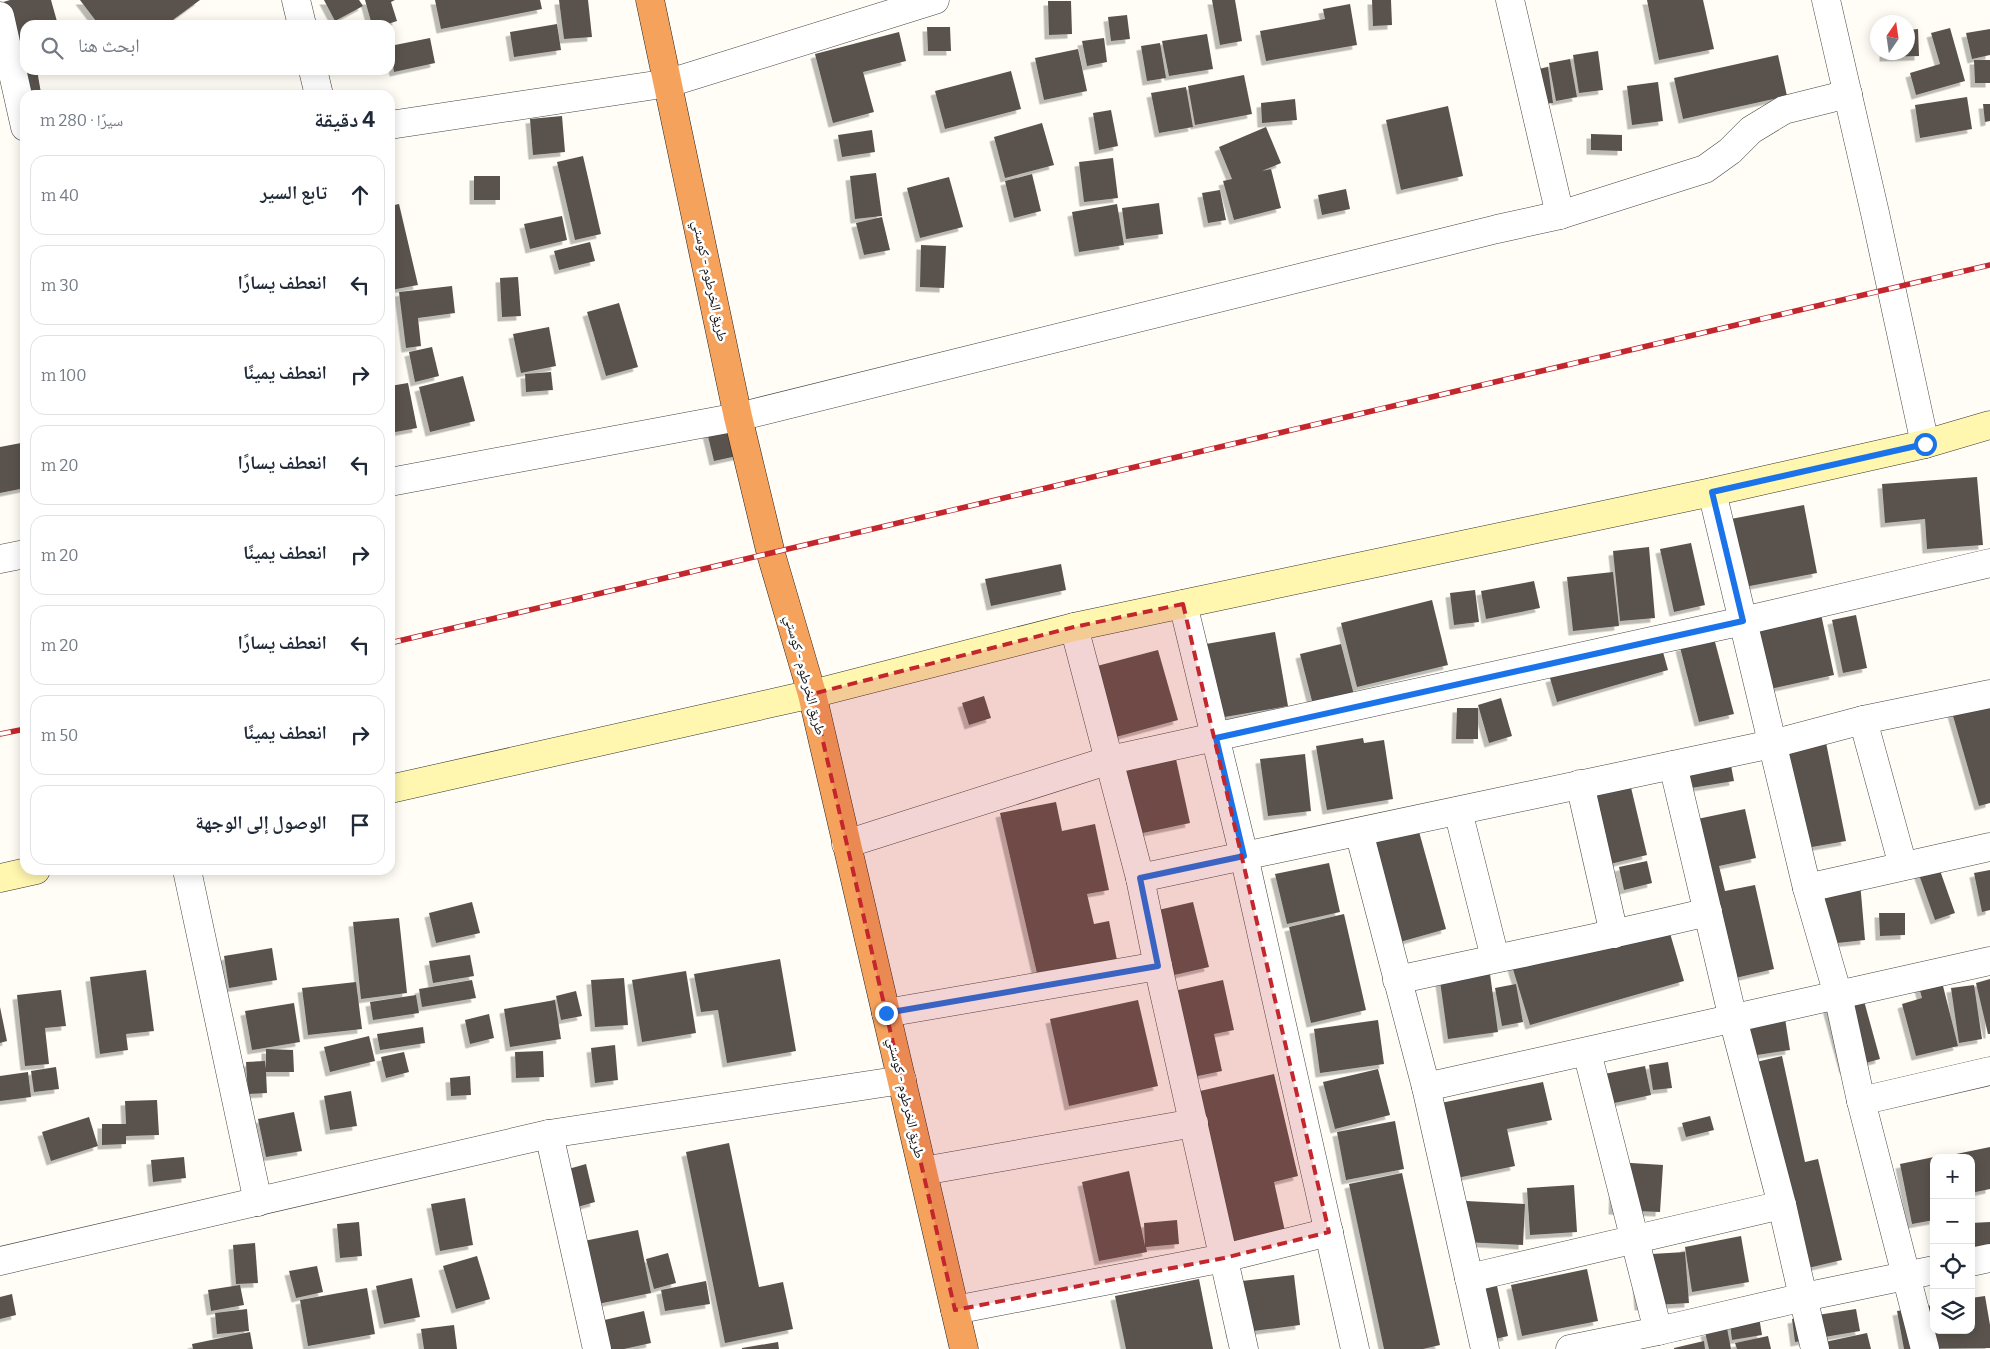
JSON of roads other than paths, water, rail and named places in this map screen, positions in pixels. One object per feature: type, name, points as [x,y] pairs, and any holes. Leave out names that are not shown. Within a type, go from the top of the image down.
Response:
[{"type":"highway","name":"طريق الخرطوم - كوستي","points":[[650,0],[738,417],[771,554],[812,694],[964,1349]]},
{"type":"street","points":[[296,0],[301,20]]},
{"type":"street","points":[[395,124],[669,83],[935,0]]},
{"type":"street","points":[[1510,0],[1560,215]]},
{"type":"street","points":[[1826,0],[1925,444]]},
{"type":"street","points":[[0,16],[20,104]]},
{"type":"street","points":[[314,75],[318,90]]},
{"type":"street","points":[[395,481],[738,417],[1560,215],[1705,169],[1730,151],[1751,130],[1784,110],[1848,94]]},
{"type":"street","points":[[395,788],[812,694],[1074,627],[1712,492],[1925,444],[1990,424]]},
{"type":"street","points":[[1712,492],[1807,888],[1838,995],[1861,1101],[1925,1349]]},
{"type":"street","points":[[0,559],[20,555]]},
{"type":"street","points":[[846,844],[1110,760],[1743,621],[1990,562]]},
{"type":"street","points":[[1183,604],[1244,856],[1355,1349]]},
{"type":"street","points":[[1074,627],[1140,878],[1244,1349]]},
{"type":"street","points":[[1140,878],[1772,744],[1863,720],[1990,694]]},
{"type":"street","points":[[1863,720],[1903,866]]},
{"type":"street","points":[[1673,765],[1733,1020],[1782,1205],[1815,1349]]},
{"type":"street","points":[[1580,784],[1614,934]]},
{"type":"street","points":[[1458,811],[1494,958]]},
{"type":"street","points":[[1359,832],[1426,1087],[1485,1349]]},
{"type":"street","points":[[1807,888],[1990,847]]},
{"type":"street","points":[[0,878],[20,874]]},
{"type":"street","points":[[188,875],[258,1202]]},
{"type":"street","points":[[1397,980],[1708,912]]},
{"type":"street","points":[[1426,1087],[1733,1020],[1990,961]]},
{"type":"street","points":[[886,1013],[1158,966]]},
{"type":"street","points":[[1587,1052],[1658,1331]]},
{"type":"street","points":[[1861,1101],[1990,1071]]},
{"type":"street","points":[[0,1261],[549,1134],[902,1080]]},
{"type":"street","points":[[923,1171],[1194,1123]]},
{"type":"street","points":[[549,1134],[597,1349]]},
{"type":"street","points":[[1469,1278],[1782,1205]]},
{"type":"street","points":[[955,1310],[1224,1258],[1328,1232]]},
{"type":"street","points":[[1975,1261],[1990,1258]]},
{"type":"street","points":[[1570,1349],[1930,1271]]},
{"type":"railway","points":[[395,642],[1990,265]]},
{"type":"railway","points":[[0,734],[20,730]]}]
